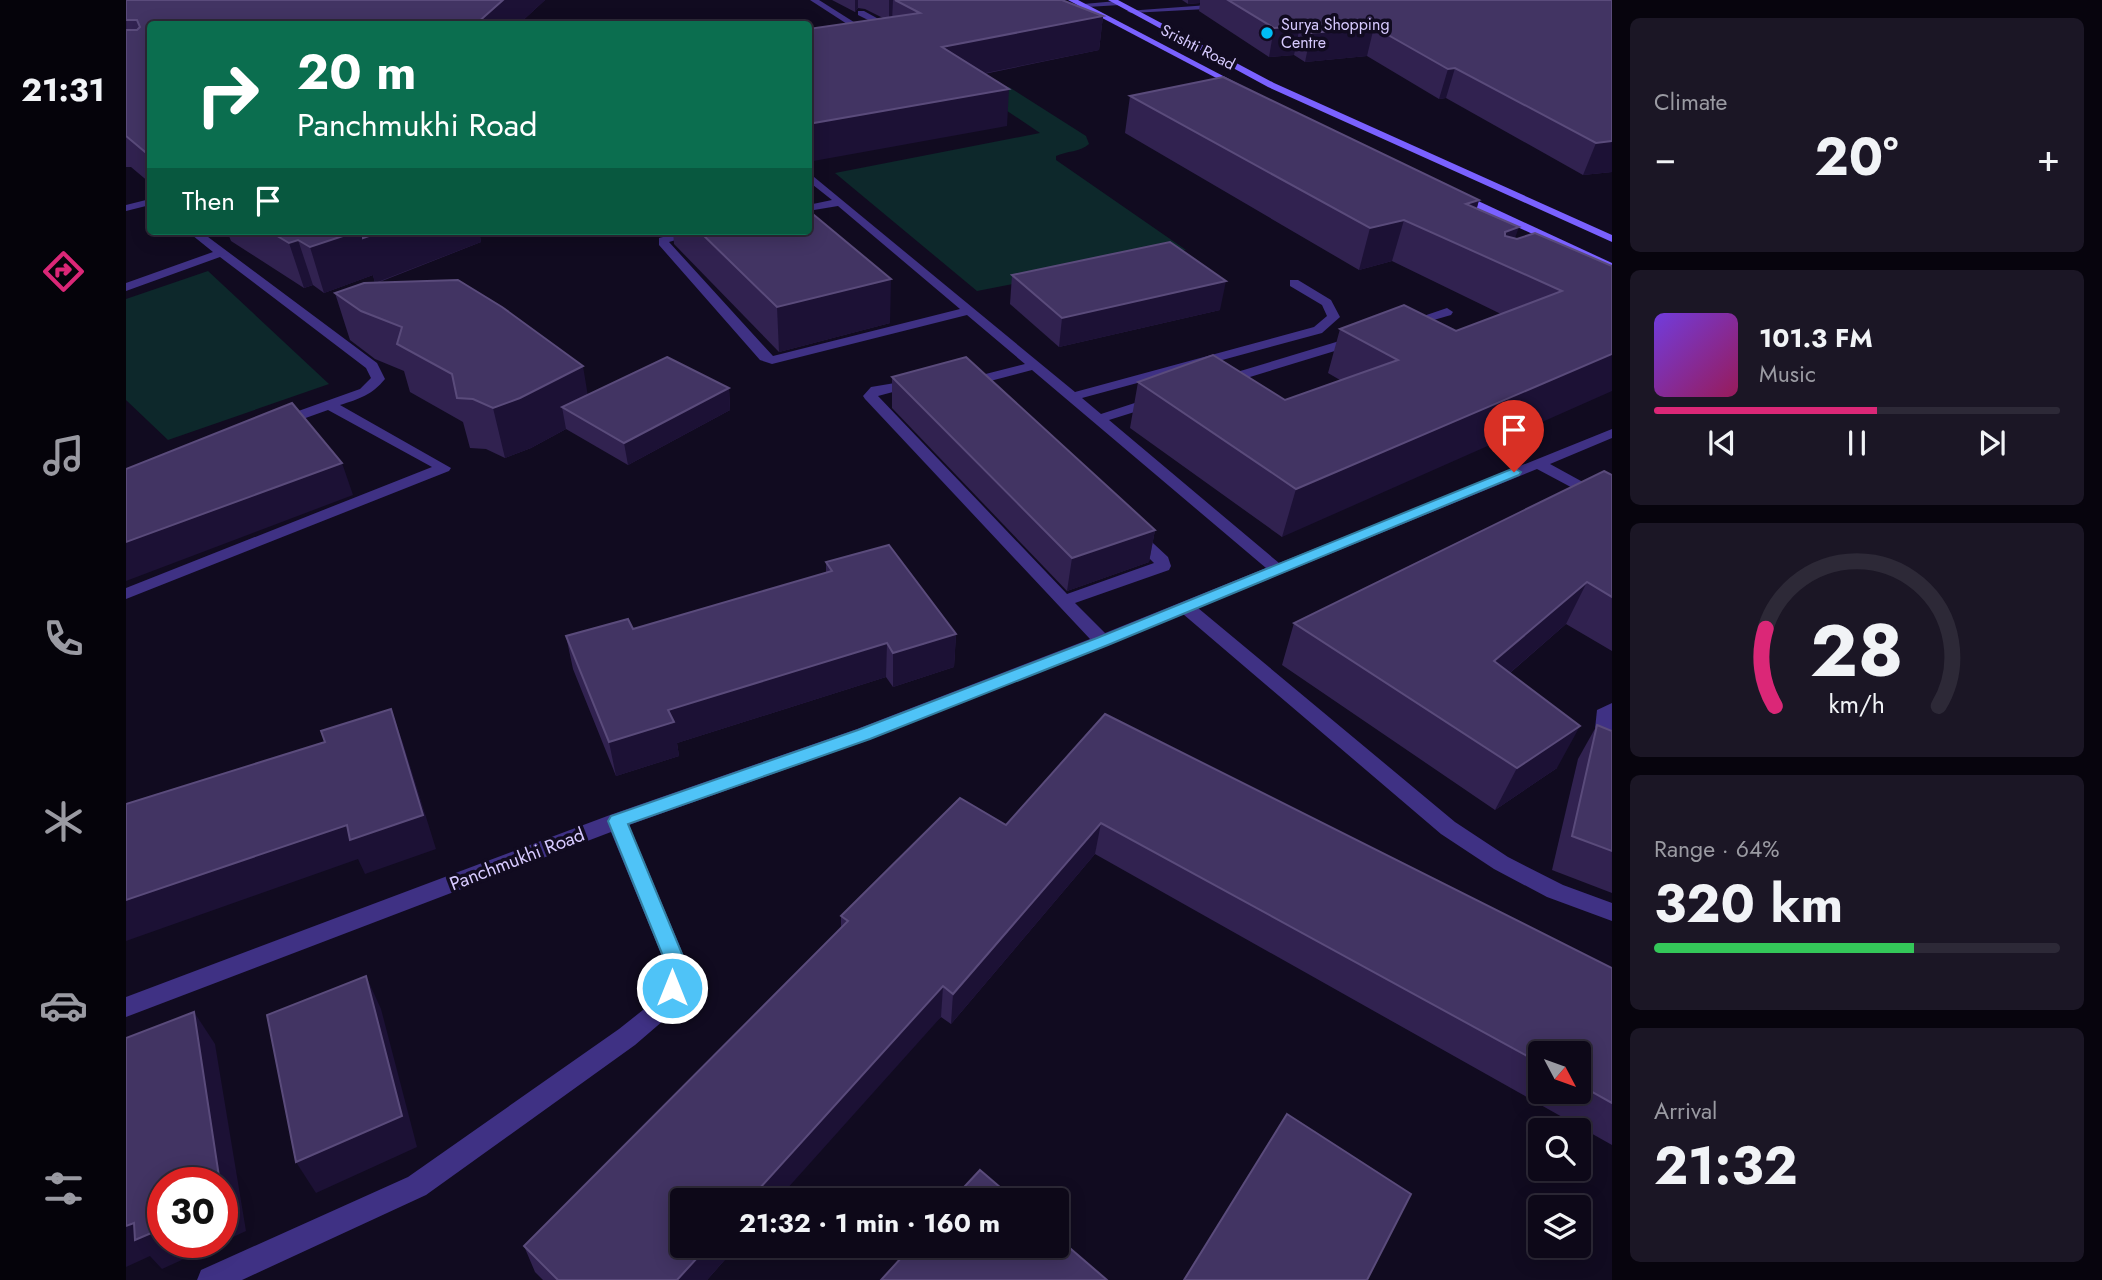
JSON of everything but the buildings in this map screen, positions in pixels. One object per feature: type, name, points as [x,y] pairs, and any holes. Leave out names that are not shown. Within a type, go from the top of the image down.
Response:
[{"type":"main road","name":"Srishti Road","points":[[1072,0],[1257,96]]},
{"type":"main road","name":"Srishti Road","points":[[1115,1],[1272,85],[1612,239]]},
{"type":"main road","points":[[1113,21],[1143,17]]},
{"type":"main road","points":[[1354,137],[1378,133]]},
{"type":"main road","points":[[1451,192],[1566,252],[1612,267]]},
{"type":"street","points":[[814,0],[864,31]]},
{"type":"street","points":[[1039,8],[1084,6],[1115,1]]},
{"type":"street","points":[[1131,11],[1238,5]]},
{"type":"street","points":[[861,13],[889,27]]},
{"type":"street","points":[[853,33],[903,24]]},
{"type":"street","points":[[812,178],[1277,569]]},
{"type":"street","points":[[812,207],[840,202]]},
{"type":"street","points":[[126,208],[147,203]]},
{"type":"street","points":[[198,235],[341,335],[372,366],[378,379],[365,392],[267,426]]},
{"type":"street","points":[[682,235],[663,240],[663,243],[765,357],[772,360],[784,359],[903,323],[969,311]]},
{"type":"street","points":[[126,287],[221,253]]},
{"type":"street","points":[[1071,397],[1318,330],[1334,317],[1327,303],[1294,283]]},
{"type":"street","points":[[1395,328],[1447,312]]},
{"type":"street","points":[[1212,384],[1369,335]]},
{"type":"street","points":[[971,383],[1034,366]]},
{"type":"street","points":[[926,380],[876,390],[870,396],[1102,641]]},
{"type":"street","points":[[1098,419],[1173,396]]},
{"type":"street","points":[[126,594],[444,468],[331,406]]},
{"type":"street","name":"Panchmukhi Road","points":[[126,1007],[617,821],[864,734],[1102,641],[1612,433]]},
{"type":"street","points":[[1538,463],[1612,504]]},
{"type":"street","points":[[1063,601],[1163,566],[1162,561],[1122,523]]},
{"type":"street","points":[[1184,606],[1448,828],[1534,880],[1612,912]]},
{"type":"street","points":[[1612,710],[1604,715],[1604,730],[1612,740]]},
{"type":"street","points":[[211,1280],[416,1186],[627,1037],[656,1013],[672,988],[675,961],[617,821]]},
{"type":"green space","points":[[1009,87],[1086,136],[1089,144],[1082,149],[1056,156],[1056,160],[1186,250],[977,291],[835,173],[1040,133],[979,92]]},
{"type":"green space","points":[[208,271],[329,384],[168,440],[126,400],[126,299]]},
{"type":"place","name":"Surya Shopping Centre","points":[[1267,33]]},
{"type":"route","points":[[672,988],[675,961],[617,821],[864,734],[1102,641],[1514,472]]}]
